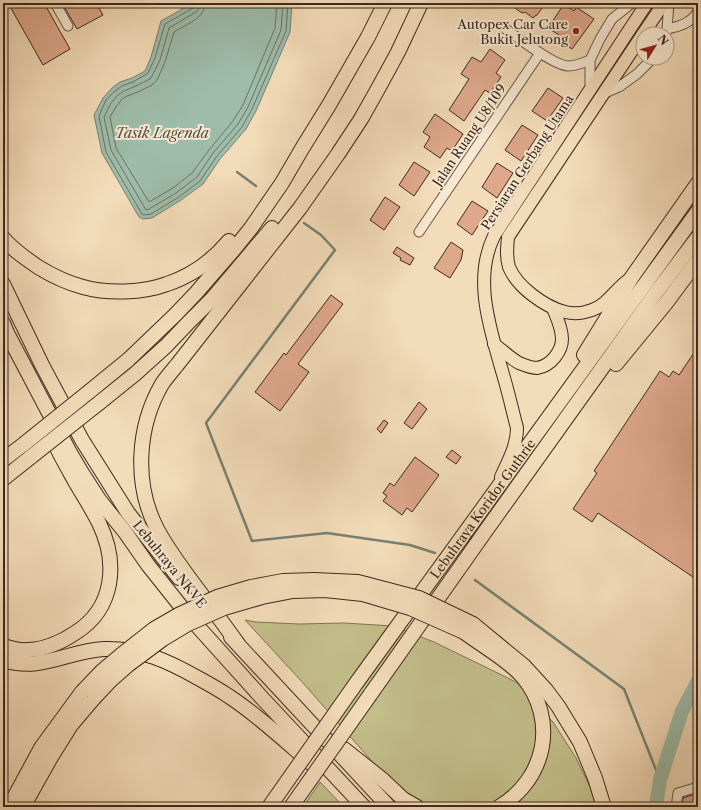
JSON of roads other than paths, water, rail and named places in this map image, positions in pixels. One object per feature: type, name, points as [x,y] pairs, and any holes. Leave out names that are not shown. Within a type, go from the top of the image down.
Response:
[{"type":"highway","points":[[3,460],[90,392],[128,360],[175,315],[236,248],[282,182],[355,60],[384,3]]},
{"type":"highway","points":[[238,644],[178,562],[156,526],[146,501],[141,465],[147,421],[162,384],[300,208],[338,154],[367,109],[398,52],[421,3]]},
{"type":"highway","points":[[575,381],[576,370],[583,356],[632,277],[698,183]]},
{"type":"highway","points":[[3,479],[135,374],[166,346],[217,293],[276,223],[286,215],[300,208]]},
{"type":"highway","name":"Lebuhraya Koridor Guthrie","points":[[269,807],[698,211]]},
{"type":"highway","points":[[3,238],[21,256],[51,275],[82,287],[110,292],[142,290],[166,285],[190,274],[222,249],[250,220],[260,215]]},
{"type":"highway","name":"Lebuhraya Koridor Guthrie","points":[[291,807],[486,529],[698,236]]},
{"type":"highway","points":[[582,396],[593,390],[602,382],[666,303],[698,260]]},
{"type":"highway","name":"Lebuhraya NKVE","points":[[3,284],[42,365],[82,440],[128,513],[174,573],[388,807]]},
{"type":"highway","points":[[3,646],[17,650],[36,649],[53,644],[84,627],[97,614],[105,598],[108,589],[110,562],[107,545],[99,523],[56,448],[32,397],[5,328]]},
{"type":"highway","name":"Lebuhraya NKVE","points":[[5,328],[69,451],[100,501],[191,619],[364,807]]},
{"type":"highway","points":[[9,807],[42,748],[88,695],[111,680],[128,665],[163,640],[188,624],[224,608],[262,597],[292,591],[325,590],[363,594],[469,628],[524,666],[546,690],[558,706],[580,742],[595,778],[604,807]]},
{"type":"highway","points":[[469,628],[522,677],[530,687],[541,711],[543,741],[535,768],[530,778],[521,789],[510,800],[499,807]]},
{"type":"highway","points":[[3,660],[16,664],[36,664],[89,651],[104,650],[131,651],[156,657],[182,669],[230,697],[265,723],[311,763],[338,780]]},
{"type":"highway","points":[[23,807],[88,695]]},
{"type":"highway","points":[[304,715],[403,799],[417,807]]},
{"type":"main road","name":"Persiaran Gerbang Utama","points":[[495,491],[517,436],[503,373],[486,310],[485,266],[491,242],[648,3]]},
{"type":"main road","name":"Persiaran Gerbang Utama","points":[[648,26],[664,3]]},
{"type":"main road","name":"Persiaran Gerbang Utama","points":[[632,277],[623,283],[598,308],[583,312],[566,312],[554,308],[525,289],[512,273],[506,252],[508,237],[635,46]]},
{"type":"main road","points":[[494,344],[520,363],[537,368],[544,366],[552,360],[561,346],[562,339],[554,308]]},
{"type":"street","points":[[55,3],[68,26]]},
{"type":"street","points":[[590,90],[590,60],[600,38],[612,19],[632,3]]},
{"type":"street","points":[[667,26],[669,3]]},
{"type":"street","points":[[675,29],[682,26],[694,17],[698,11]]},
{"type":"street","points":[[503,27],[560,64],[569,66],[582,64],[590,60]]},
{"type":"street","name":"Jalan Ruang U8/109","points":[[419,232],[540,52]]},
{"type":"street","points":[[604,94],[619,87],[645,66]]},
{"type":"street","points":[[676,807],[678,793],[698,787]]},
{"type":"water","name":"Tasik Lagenda","points":[[193,3],[292,3],[290,32],[256,111],[246,129],[220,159],[203,184],[152,218],[143,219],[139,217],[102,153],[94,115],[103,98],[112,88],[120,82],[145,71],[151,57],[161,21]]},
{"type":"waterway","points":[[237,172],[256,186]]},
{"type":"waterway","points":[[304,223],[321,235],[335,250],[206,423],[252,541],[327,533],[410,545],[435,553]]},
{"type":"waterway","points":[[475,580],[624,689],[660,780]]},
{"type":"waterway","points":[[656,807],[660,780],[682,711],[698,681]]},
{"type":"place","name":"Autopex Car Care Bukit Jelutong","points":[[576,31]]}]
